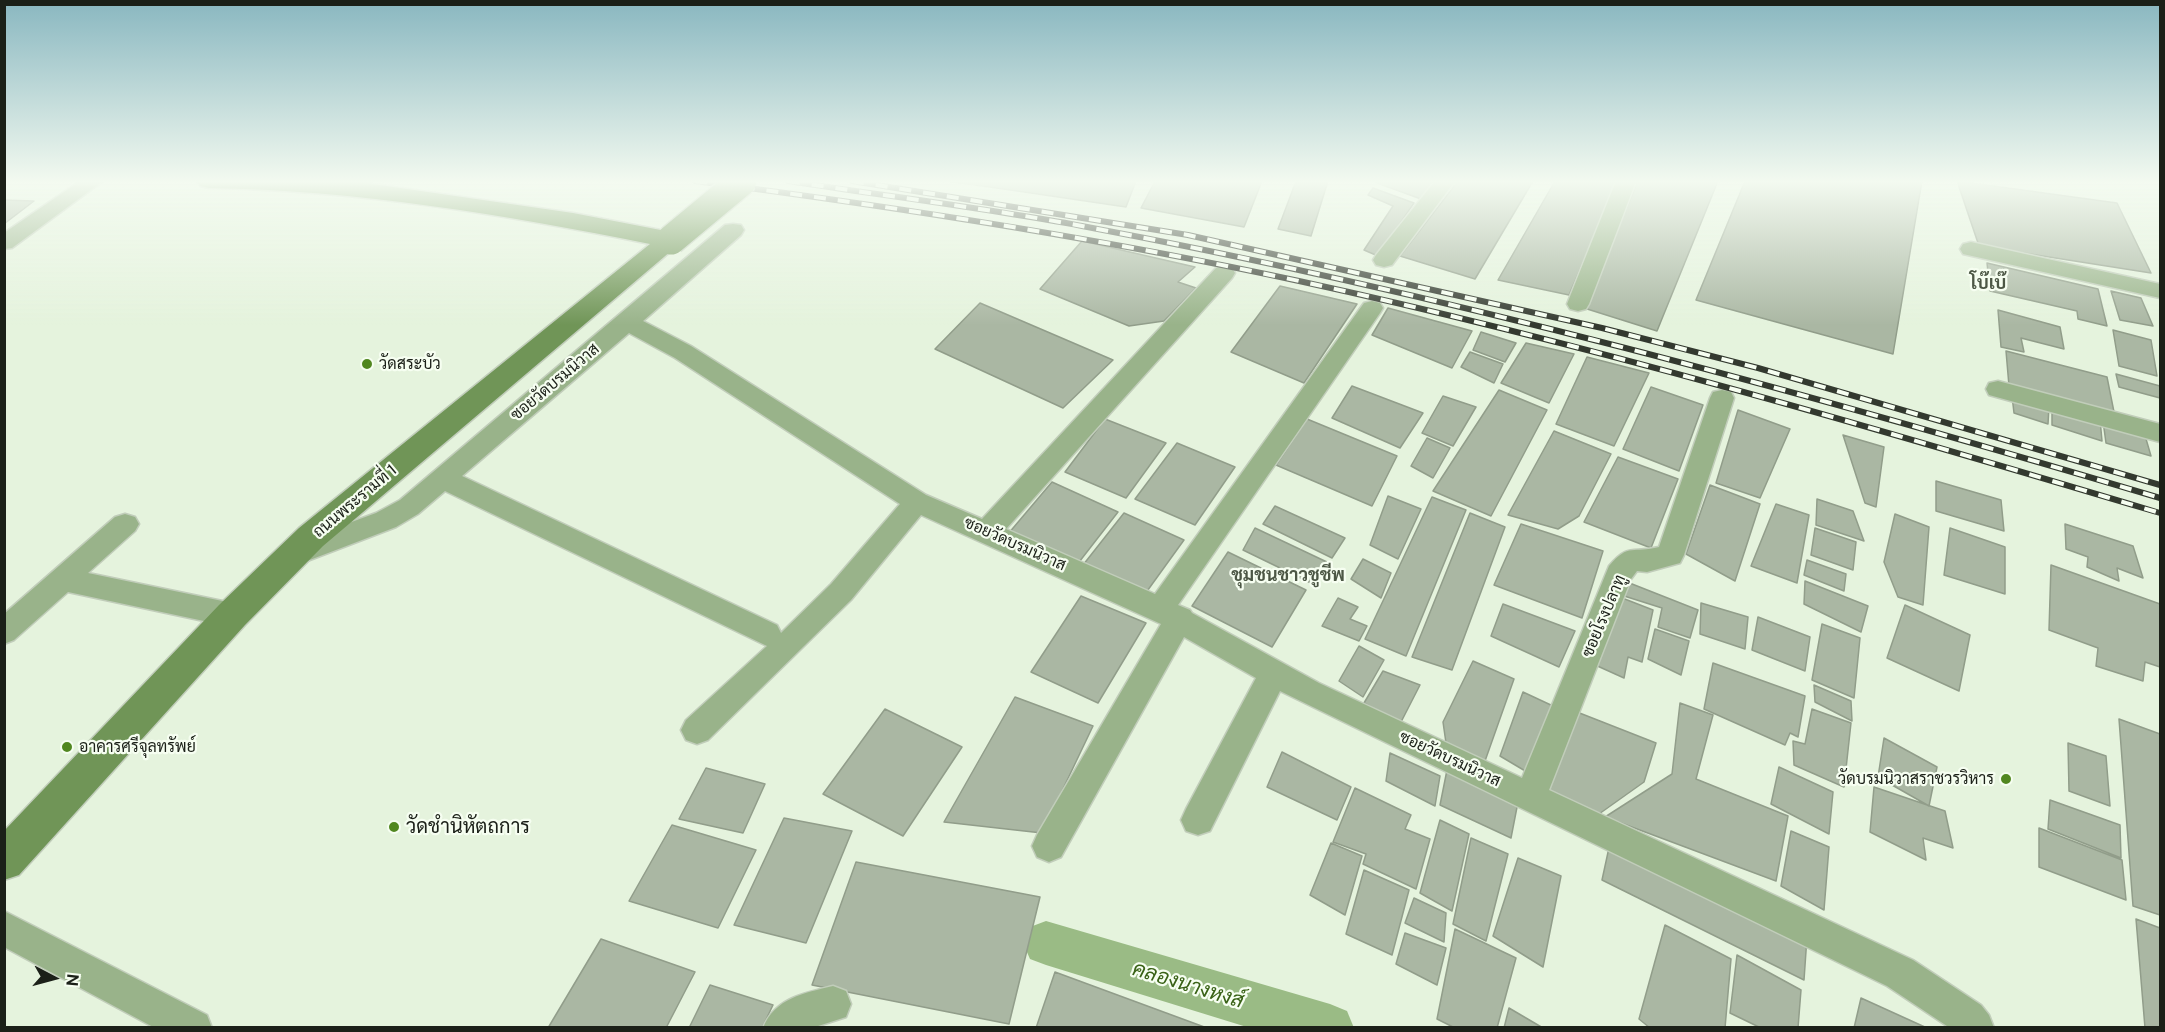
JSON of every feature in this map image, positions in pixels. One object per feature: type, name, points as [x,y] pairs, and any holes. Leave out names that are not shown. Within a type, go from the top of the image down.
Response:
[{"type":"main road","points":[[615,229],[671,240]]},
{"type":"main road","name":"ถนนพระรามที่ 1","points":[[4,861],[232,615],[328,522],[684,229]]},
{"type":"street","points":[[4,243],[24,229]]},
{"type":"street","points":[[1384,260],[1407,229]]},
{"type":"street","points":[[1578,304],[1607,229]]},
{"type":"street","points":[[627,322],[734,230]]},
{"type":"street","points":[[1971,249],[2160,291]]},
{"type":"street","points":[[988,531],[1224,273]]},
{"type":"street","points":[[1049,846],[1170,613],[1372,308]]},
{"type":"street","name":"ซอยวัดบรมนิวาส","points":[[292,556],[386,520],[409,507],[627,322],[683,352],[917,502],[988,531],[1170,613],[1308,692],[1900,973],[1968,1018],[1976,1028]]},
{"type":"street","points":[[1998,389],[2160,433]]},
{"type":"street","name":"ซอยโรงปลาทู","points":[[1530,797],[1619,574],[1630,560],[1647,561],[1670,555],[1722,398]]},
{"type":"street","points":[[442,478],[767,634]]},
{"type":"street","points":[[697,730],[841,592],[917,502]]},
{"type":"street","points":[[4,632],[125,524]]},
{"type":"street","points":[[61,579],[232,615]]},
{"type":"street","points":[[1198,820],[1274,672]]},
{"type":"street","points":[[4,928],[194,1028]]},
{"type":"street","points":[[781,1028],[785,1022],[799,1013],[833,1004]]},
{"type":"building","points":[[1279,229],[1313,229],[1311,236]]},
{"type":"building","points":[[1378,229],[1396,229],[1378,256],[1364,250]]},
{"type":"building","points":[[1421,229],[1504,229],[1475,279],[1400,256]]},
{"type":"building","points":[[1527,229],[1597,229],[1569,295],[1498,280]]},
{"type":"building","points":[[1618,229],[1698,229],[1657,331],[1584,308]]},
{"type":"building","points":[[1725,229],[1914,229],[1893,354],[1696,300]]},
{"type":"building","points":[[1973,229],[2130,229],[2151,273],[1979,246]]},
{"type":"building","points":[[1082,241],[1195,267],[1178,282],[1196,288],[1164,321],[1129,326],[1040,289]]},
{"type":"building","points":[[1987,263],[2098,289],[2107,326],[2078,319],[2077,311],[1990,291]]},
{"type":"building","points":[[1280,286],[1357,304],[1304,383],[1231,352]]},
{"type":"building","points":[[2111,291],[2141,298],[2153,326],[2120,320]]},
{"type":"building","points":[[980,303],[1113,360],[1063,408],[935,349]]},
{"type":"building","points":[[1388,308],[1472,331],[1452,368],[1372,335]]},
{"type":"building","points":[[1998,310],[2060,327],[2064,349],[2021,338],[2024,352],[2001,347]]},
{"type":"building","points":[[2113,330],[2151,340],[2157,376],[2119,366]]},
{"type":"building","points":[[1481,332],[1516,343],[1505,362],[1473,350]]},
{"type":"building","points":[[1526,343],[1574,354],[1549,403],[1501,383]]},
{"type":"building","points":[[2006,351],[2107,377],[2114,412],[2009,386]]},
{"type":"building","points":[[1470,352],[1503,364],[1494,383],[1461,367]]},
{"type":"building","points":[[1587,357],[1649,373],[1614,446],[1556,424]]},
{"type":"building","points":[[2116,374],[2160,386],[2160,398],[2119,387]]},
{"type":"building","points":[[1352,386],[1423,413],[1400,448],[1332,418]]},
{"type":"building","points":[[1651,387],[1703,405],[1679,471],[1623,449]]},
{"type":"building","points":[[1499,390],[1547,410],[1491,516],[1433,491]]},
{"type":"building","points":[[1443,396],[1476,407],[1453,446],[1422,433]]},
{"type":"building","points":[[2012,396],[2049,406],[2048,424],[2014,413]]},
{"type":"building","points":[[2052,406],[2100,419],[2102,441],[2052,425]]},
{"type":"building","points":[[1738,410],[1790,429],[1760,498],[1716,483]]},
{"type":"building","points":[[1105,419],[1166,443],[1126,498],[1065,472]]},
{"type":"building","points":[[1307,419],[1397,456],[1372,506],[1276,465]]},
{"type":"building","points":[[2103,421],[2144,432],[2151,456],[2106,443]]},
{"type":"building","points":[[1554,431],[1611,454],[1579,516],[1558,529],[1508,515]]},
{"type":"building","points":[[1843,435],[1884,447],[1876,507],[1865,503]]},
{"type":"building","points":[[1427,438],[1450,448],[1433,478],[1411,466]]},
{"type":"building","points":[[1177,443],[1235,467],[1195,525],[1135,499]]},
{"type":"building","points":[[1618,457],[1678,479],[1651,548],[1584,522]]},
{"type":"building","points":[[1936,481],[2001,500],[2004,531],[1936,511]]},
{"type":"building","points":[[1052,482],[1118,512],[1076,566],[1008,534]]},
{"type":"building","points":[[1710,485],[1760,504],[1735,581],[1686,554]]},
{"type":"building","points":[[1388,496],[1421,509],[1398,559],[1370,545]]},
{"type":"building","points":[[1432,497],[1466,510],[1406,656],[1365,639]]},
{"type":"building","points":[[1817,499],[1853,511],[1864,541],[1816,525]]},
{"type":"building","points":[[1776,504],[1809,515],[1797,583],[1751,566]]},
{"type":"building","points":[[1275,506],[1345,538],[1332,558],[1263,524]]},
{"type":"building","points":[[1124,513],[1184,540],[1145,594],[1083,565]]},
{"type":"building","points":[[1470,513],[1505,527],[1452,670],[1412,657]]},
{"type":"building","points":[[1895,514],[1929,527],[1923,605],[1898,597],[1884,562]]},
{"type":"building","points":[[1521,524],[1603,551],[1582,618],[1494,585]]},
{"type":"building","points":[[2065,524],[2133,546],[2143,578],[2117,568],[2119,581],[2087,567],[2088,557],[2066,549]]},
{"type":"building","points":[[1255,528],[1329,563],[1315,585],[1243,550]]},
{"type":"building","points":[[1815,528],[1856,542],[1853,570],[1811,555]]},
{"type":"building","points":[[1950,528],[2005,547],[2005,594],[1944,575]]},
{"type":"building","points":[[1228,552],[1306,590],[1272,647],[1192,606]]},
{"type":"building","points":[[1363,559],[1391,573],[1381,598],[1351,579]]},
{"type":"building","points":[[1807,560],[1846,574],[1844,591],[1804,575]]},
{"type":"building","points":[[2051,565],[2160,604],[2160,667],[2145,662],[2143,681],[2096,666],[2098,648],[2049,630]]},
{"type":"building","points":[[1805,581],[1868,606],[1861,632],[1804,604]]},
{"type":"building","points":[[1627,582],[1698,610],[1690,638],[1658,627],[1662,608],[1621,595]]},
{"type":"building","points":[[1081,596],[1146,623],[1098,703],[1031,672]]},
{"type":"building","points":[[1617,596],[1653,610],[1642,662],[1628,657],[1624,678],[1593,664]]},
{"type":"building","points":[[1338,598],[1358,607],[1350,619],[1367,626],[1359,641],[1322,626]]},
{"type":"building","points":[[1701,603],[1748,617],[1745,649],[1700,634]]},
{"type":"building","points":[[1503,604],[1575,631],[1559,667],[1491,636]]},
{"type":"building","points":[[1905,605],[1970,635],[1959,691],[1887,658]]},
{"type":"building","points":[[1758,617],[1810,637],[1805,671],[1752,650]]},
{"type":"building","points":[[1822,624],[1860,638],[1854,698],[1812,680]]},
{"type":"building","points":[[1655,629],[1689,641],[1681,675],[1648,659]]},
{"type":"building","points":[[1359,646],[1384,660],[1363,697],[1339,681]]},
{"type":"building","points":[[1473,661],[1514,679],[1485,761],[1446,743],[1443,722]]},
{"type":"building","points":[[1713,663],[1805,696],[1798,737],[1790,733],[1785,745],[1704,709]]},
{"type":"building","points":[[1383,671],[1420,685],[1400,724],[1364,703]]},
{"type":"building","points":[[1814,685],[1851,701],[1852,721],[1815,702]]},
{"type":"building","points":[[1523,692],[1553,706],[1532,775],[1500,756]]},
{"type":"building","points":[[1015,697],[1093,726],[1042,833],[944,822]]},
{"type":"building","points":[[1680,703],[1713,715],[1696,779],[1788,816],[1776,881],[1605,817],[1672,774]]},
{"type":"building","points":[[885,709],[962,747],[903,836],[823,794]]},
{"type":"building","points":[[1812,709],[1851,723],[1844,787],[1794,765],[1793,741],[1805,744]]},
{"type":"building","points":[[1577,712],[1656,743],[1644,782],[1599,814],[1546,791]]},
{"type":"building","points":[[2119,719],[2160,734],[2160,915],[2133,906]]},
{"type":"building","points":[[1884,738],[1937,767],[1929,806],[1878,777]]},
{"type":"building","points":[[2068,743],[2106,756],[2110,806],[2069,791]]},
{"type":"building","points":[[1282,752],[1351,787],[1337,820],[1267,787]]},
{"type":"building","points":[[1390,753],[1440,776],[1435,806],[1386,781]]},
{"type":"building","points":[[1779,767],[1833,792],[1829,834],[1771,804]]},
{"type":"building","points":[[706,768],[765,784],[743,833],[679,819]]},
{"type":"building","points":[[1447,770],[1518,802],[1511,838],[1440,805]]},
{"type":"building","points":[[1874,787],[1945,811],[1953,848],[1923,838],[1926,860],[1870,832]]},
{"type":"building","points":[[1355,788],[1411,815],[1405,829],[1430,839],[1416,889],[1363,864],[1366,854],[1333,842]]},
{"type":"building","points":[[2050,800],[2120,825],[2121,858],[2048,829]]},
{"type":"building","points":[[784,818],[852,831],[806,943],[734,925]]},
{"type":"building","points":[[1440,820],[1469,834],[1452,911],[1420,893]]},
{"type":"building","points":[[672,825],[756,850],[718,928],[629,901]]},
{"type":"building","points":[[2039,828],[2122,860],[2126,900],[2039,867]]},
{"type":"building","points":[[1791,831],[1829,847],[1824,910],[1781,886]]},
{"type":"building","points":[[1471,838],[1508,854],[1486,941],[1453,924]]},
{"type":"building","points":[[1331,843],[1362,856],[1345,915],[1310,895]]},
{"type":"building","points":[[1610,843],[1807,937],[1804,980],[1602,880]]},
{"type":"building","points":[[1518,858],[1561,876],[1543,967],[1493,936]]},
{"type":"building","points":[[856,862],[1040,897],[1009,1024],[812,985]]},
{"type":"building","points":[[1364,870],[1409,890],[1392,955],[1346,934]]},
{"type":"building","points":[[1414,898],[1446,913],[1444,942],[1405,923]]},
{"type":"building","points":[[2136,919],[2160,928],[2160,1028],[2145,1028]]},
{"type":"building","points":[[1665,925],[1731,959],[1725,1028],[1650,1028],[1639,1019]]},
{"type":"building","points":[[1455,929],[1516,958],[1497,1028],[1455,1028],[1437,1019]]},
{"type":"building","points":[[1405,933],[1446,948],[1437,985],[1396,964]]},
{"type":"building","points":[[601,939],[695,972],[666,1028],[548,1028]]},
{"type":"building","points":[[1737,955],[1801,990],[1798,1028],[1761,1028],[1730,1013]]},
{"type":"building","points":[[1055,972],[1207,1028],[1036,1028]]},
{"type":"building","points":[[710,985],[773,1005],[762,1028],[689,1028]]},
{"type":"building","points":[[1861,998],[1927,1028],[1854,1028]]},
{"type":"building","points":[[1509,1008],[1543,1028],[1504,1028]]},
{"type":"waterway","name":"คลองนางหงส์","points":[[1046,943],[1330,1028]]},
{"type":"railway","points":[[1025,229],[1224,265],[1516,332],[1732,389],[2160,513]]},
{"type":"railway","points":[[1098,229],[1354,282],[1490,314],[1759,383],[2160,498]]},
{"type":"railway","points":[[1152,229],[1188,235],[1602,328],[1758,368],[2160,485]]},
{"type":"place","name":"วัดสระบัว","points":[[367,364]]},
{"type":"place","name":"อาคารศรีจุลทรัพย์","points":[[67,747]]},
{"type":"place","name":"วัดบรมนิวาสราชวรวิหาร","points":[[2006,779]]},
{"type":"place","name":"วัดชำนิหัตถการ","points":[[394,827]]},
{"type":"district","name":"โบ๊เบ๊","points":[[1988,283]]},
{"type":"district","name":"ชุมชนชาวชูชีพ","points":[[1288,575]]}]
